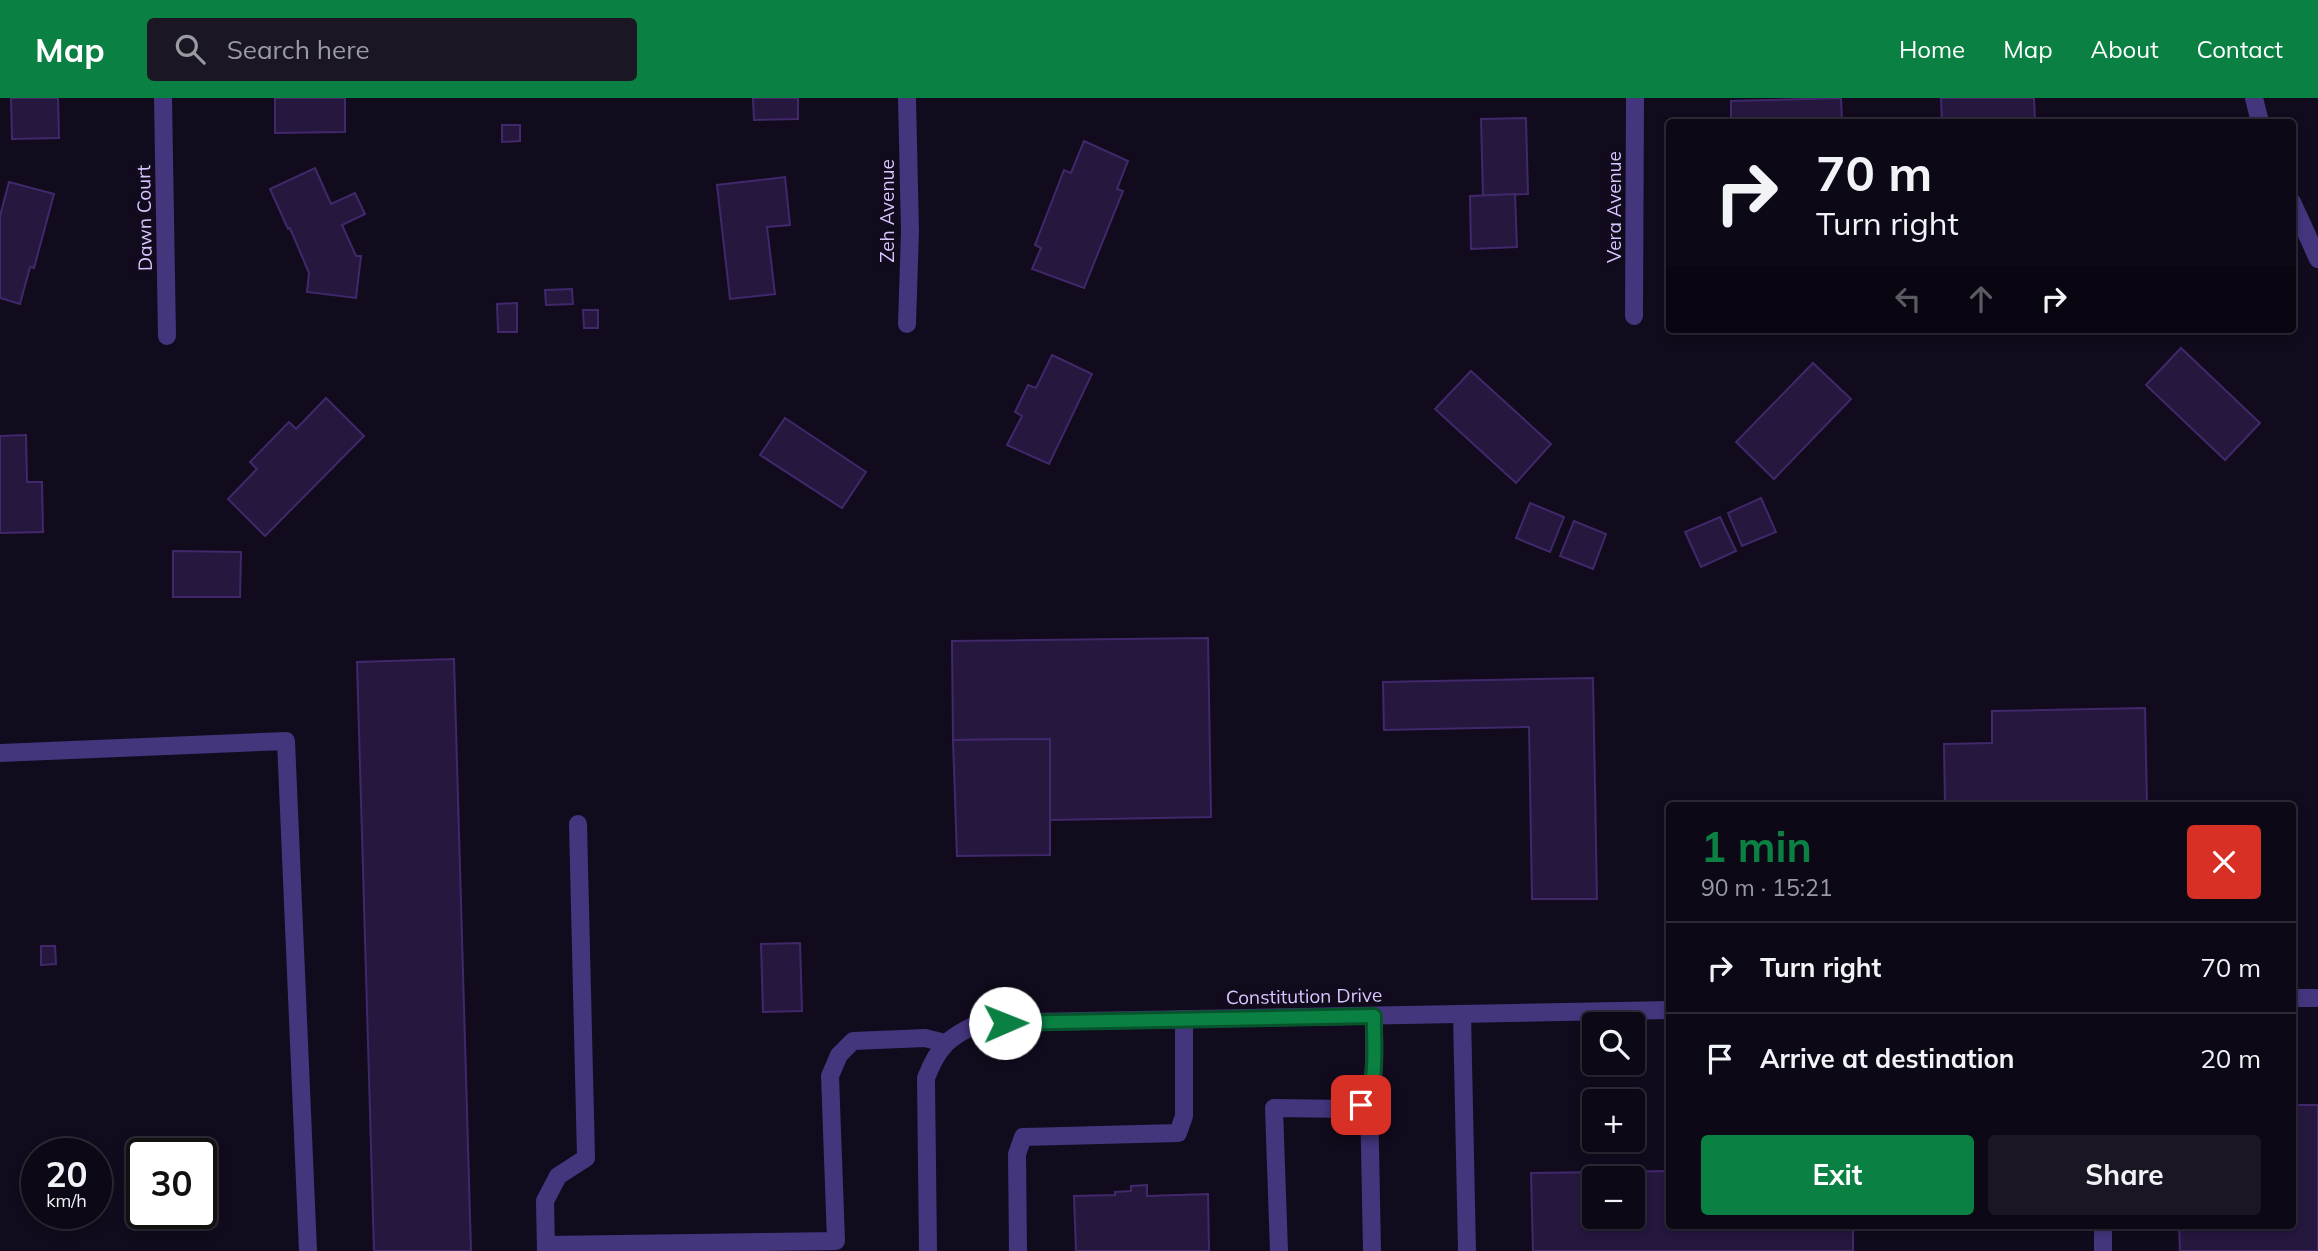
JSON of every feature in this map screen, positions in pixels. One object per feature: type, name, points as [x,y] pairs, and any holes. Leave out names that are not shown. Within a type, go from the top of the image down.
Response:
[{"type":"street","name":"Dawn Court","points":[[163,98],[166,337]]},
{"type":"street","name":"Zeh Avenue","points":[[907,98],[910,231],[907,324]]},
{"type":"street","name":"Vera Avenue","points":[[1634,316],[1635,98]]},
{"type":"street","points":[[2254,98],[2259,119]]},
{"type":"street","points":[[2296,211],[2318,259]]},
{"type":"street","points":[[0,752],[286,741],[308,1251]]},
{"type":"street","points":[[578,824],[586,1158],[558,1176],[545,1201],[546,1248],[836,1241],[830,1076],[839,1055],[852,1041],[925,1038],[945,1043],[934,1058],[926,1078],[928,1251]]},
{"type":"street","points":[[2296,998],[2318,998]]},
{"type":"street","name":"Constitution Drive","points":[[945,1043],[959,1032],[980,1023],[1666,1010]]},
{"type":"street","points":[[1462,1014],[1467,1251]]},
{"type":"street","points":[[1372,1251],[1369,1096],[1373,1084],[1374,1016]]},
{"type":"street","points":[[1018,1251],[1017,1154],[1023,1137],[1178,1133],[1184,1115],[1184,1019]]},
{"type":"street","points":[[1279,1251],[1274,1108],[1351,1108],[1361,1105],[1369,1096]]},
{"type":"street","points":[[2102,1229],[2102,1251]]},
{"type":"building","points":[[11,98],[58,98],[59,138],[12,139]]},
{"type":"building","points":[[275,98],[345,98],[345,132],[275,133]]},
{"type":"building","points":[[753,98],[798,98],[798,119],[754,120]]},
{"type":"building","points":[[1841,98],[1842,119],[1731,119],[1731,101]]},
{"type":"building","points":[[1941,98],[2034,98],[2035,119],[1942,119]]},
{"type":"building","points":[[1526,118],[1528,194],[1483,196],[1481,119]]},
{"type":"building","points":[[502,125],[520,125],[520,141],[502,142]]},
{"type":"building","points":[[1084,141],[1128,161],[1117,189],[1123,191],[1084,288],[1032,269],[1041,248],[1035,245],[1064,170],[1071,173]]},
{"type":"building","points":[[315,168],[331,204],[355,193],[365,214],[342,225],[356,256],[361,256],[356,298],[307,292],[309,273],[270,189]]},
{"type":"building","points":[[785,177],[790,225],[767,227],[775,294],[730,299],[717,185]]},
{"type":"building","points":[[9,182],[54,194],[34,268],[30,267],[20,304],[0,298],[0,216]]},
{"type":"building","points":[[1515,194],[1517,247],[1471,249],[1470,196]]},
{"type":"building","points":[[572,289],[573,304],[546,305],[545,290]]},
{"type":"building","points":[[517,303],[517,332],[498,332],[497,304]]},
{"type":"building","points":[[583,310],[598,310],[598,328],[584,328]]},
{"type":"building","points":[[2181,348],[2260,423],[2225,460],[2146,385]]},
{"type":"building","points":[[1052,355],[1092,374],[1049,464],[1007,445],[1022,416],[1015,412],[1028,385],[1036,388]]},
{"type":"building","points":[[1813,363],[1851,399],[1774,479],[1736,442]]},
{"type":"building","points":[[1471,371],[1551,444],[1516,483],[1435,409]]},
{"type":"building","points":[[326,398],[364,436],[265,536],[228,499],[257,469],[250,462],[289,422],[296,429]]},
{"type":"building","points":[[785,418],[866,472],[842,508],[760,455]]},
{"type":"building","points":[[26,435],[27,482],[42,482],[43,532],[0,533],[0,436]]},
{"type":"building","points":[[1761,498],[1776,532],[1742,546],[1728,513]]},
{"type":"building","points":[[1530,503],[1564,517],[1550,552],[1516,538]]},
{"type":"building","points":[[1720,517],[1736,551],[1701,567],[1685,532]]},
{"type":"building","points":[[1574,521],[1606,534],[1593,569],[1560,556]]},
{"type":"building","points":[[173,551],[241,552],[240,597],[173,597]]},
{"type":"building","points":[[1208,638],[1211,817],[1050,820],[1050,739],[953,740],[952,641]]},
{"type":"building","points":[[454,659],[471,1251],[374,1251],[357,662]]},
{"type":"building","points":[[1593,678],[1597,899],[1532,899],[1529,727],[1384,730],[1383,682]]},
{"type":"building","points":[[2145,708],[2147,802],[1945,802],[1944,744],[1992,743],[1992,711]]},
{"type":"building","points":[[1050,739],[1050,855],[957,856],[953,740]]},
{"type":"building","points":[[800,943],[802,1011],[763,1012],[761,944]]},
{"type":"building","points":[[41,946],[55,946],[56,964],[41,965]]},
{"type":"building","points":[[2296,1105],[2318,1105],[2318,1251],[2180,1251],[2179,1229],[2296,1229]]},
{"type":"building","points":[[1645,1171],[1666,1171],[1666,1229],[1853,1229],[1853,1251],[1533,1251],[1531,1173],[1582,1172],[1582,1229],[1645,1229]]},
{"type":"building","points":[[1147,1185],[1147,1196],[1208,1194],[1209,1251],[1076,1251],[1074,1196],[1115,1195],[1115,1192],[1131,1191],[1131,1186]]},
{"type":"route","points":[[1005,1023],[1374,1016],[1373,1084],[1369,1096],[1361,1105]]}]
